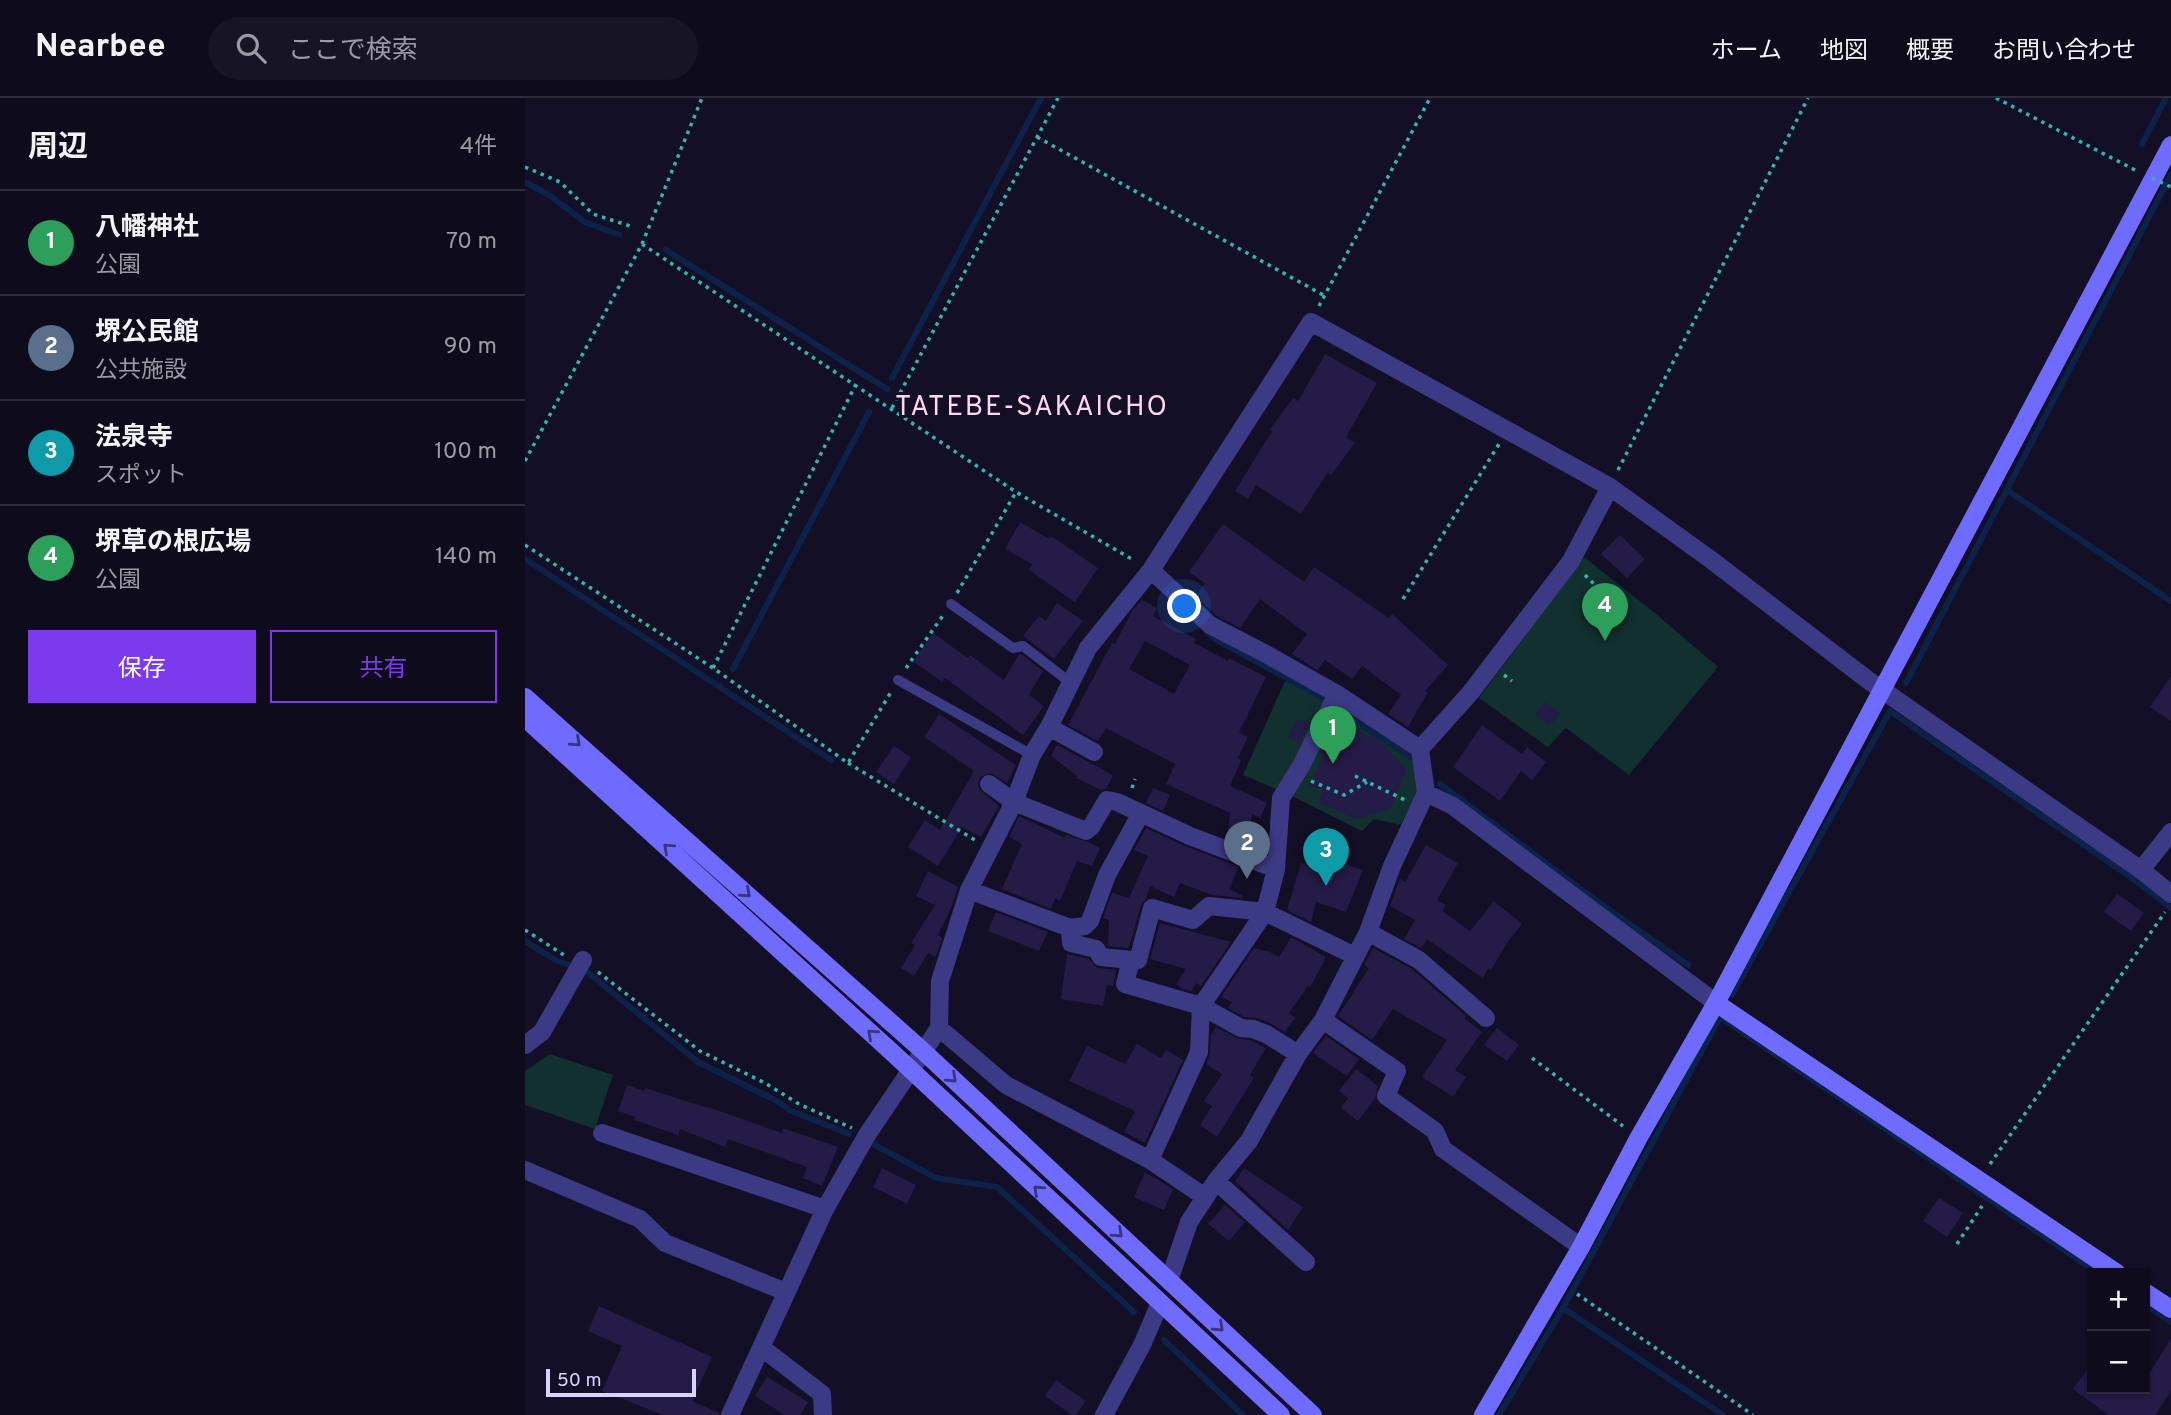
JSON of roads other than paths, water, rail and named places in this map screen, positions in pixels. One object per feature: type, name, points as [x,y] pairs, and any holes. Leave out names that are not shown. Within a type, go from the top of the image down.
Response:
[{"type":"street","points":[[1483,1415],[1581,1247],[1639,1137],[1716,1003],[2171,145]]},
{"type":"street","points":[[730,1415],[825,1209],[867,1135],[939,1028],[940,981],[968,890],[1014,802],[1032,755],[1088,648],[1151,570],[1311,323],[1610,486],[1881,689],[2141,870],[2171,894]]},
{"type":"street","points":[[1104,1415],[1142,1345],[1169,1281],[1189,1222],[1216,1181],[1249,1141],[1298,1054],[1323,1020],[1368,932],[1392,866],[1423,800],[1420,749],[1471,692],[1571,561],[1610,486]]},
{"type":"street","points":[[1151,570],[1210,625],[1337,694],[1420,749]]},
{"type":"street","points":[[1150,1160],[1199,1052],[1202,1006],[1265,912],[1276,869],[1281,798],[1296,775],[1337,694]]},
{"type":"street","points":[[525,696],[923,1051],[1313,1415]]},
{"type":"street","points":[[525,718],[910,1069],[1282,1415]]},
{"type":"street","points":[[1049,727],[1094,752]]},
{"type":"street","points":[[989,785],[1014,802],[1086,831],[1107,800],[1117,802],[1140,815],[1276,869]]},
{"type":"street","points":[[1423,800],[1453,806],[1716,1003],[2110,1268]]},
{"type":"street","points":[[968,890],[1070,928],[1085,926],[1090,921],[1107,876],[1140,815]]},
{"type":"street","points":[[2141,870],[2171,832]]},
{"type":"street","points":[[1070,928],[1071,943],[1096,948],[1101,957],[1138,960],[1152,908],[1193,919],[1209,906],[1265,912],[1356,956]]},
{"type":"street","points":[[1368,932],[1419,960],[1486,1018]]},
{"type":"street","points":[[525,1045],[542,1032],[583,960]]},
{"type":"street","points":[[1131,960],[1125,984],[1202,1006],[1241,1028],[1266,1034],[1298,1054]]},
{"type":"street","points":[[1323,1020],[1397,1071],[1386,1096],[1435,1131],[1443,1149],[1581,1247]]},
{"type":"street","points":[[939,1028],[1006,1085],[1150,1160],[1205,1197]]},
{"type":"street","points":[[602,1133],[825,1209]]},
{"type":"street","points":[[525,1170],[640,1219],[665,1243],[786,1292]]},
{"type":"street","points":[[1216,1181],[1306,1262]]},
{"type":"street","points":[[2150,1295],[2171,1309]]},
{"type":"street","points":[[762,1348],[822,1394],[823,1415]]},
{"type":"lane","points":[[951,604],[1013,648],[1023,646],[1071,683]]},
{"type":"lane","points":[[898,680],[1032,755]]},
{"type":"waterway","points":[[892,378],[1041,98]]},
{"type":"waterway","points":[[2142,144],[2166,98]]},
{"type":"waterway","points":[[1906,683],[2171,175]]},
{"type":"waterway","points":[[525,182],[549,195],[585,222],[620,235]]},
{"type":"waterway","points":[[666,250],[887,389]]},
{"type":"waterway","points":[[733,669],[869,412]]},
{"type":"waterway","points":[[2007,490],[2171,601]]},
{"type":"waterway","points":[[525,559],[831,760]]},
{"type":"waterway","points":[[1206,631],[1215,639],[1323,698]]},
{"type":"waterway","points":[[1732,995],[1890,711],[2132,878],[2171,908]]},
{"type":"waterway","points":[[1343,712],[1411,757]]},
{"type":"waterway","points":[[1440,784],[1594,899],[1688,965]]},
{"type":"waterway","points":[[525,941],[557,961],[586,971],[698,1062],[779,1102],[789,1110],[849,1134]]},
{"type":"waterway","points":[[1499,1415],[1563,1308],[1720,1017],[2091,1268]]},
{"type":"waterway","points":[[875,1145],[936,1178],[997,1187],[1134,1312]]},
{"type":"waterway","points":[[2150,1307],[2171,1322]]},
{"type":"waterway","points":[[1563,1308],[1723,1415]]},
{"type":"waterway","points":[[1164,1340],[1243,1415]]},
{"type":"place","name":"堺草の根広場","points":[[1605,641]]},
{"type":"place","name":"八幡神社","points":[[1333,764]]},
{"type":"place","name":"堺公民館","points":[[1247,879]]},
{"type":"place","name":"法泉寺","points":[[1326,886]]},
{"type":"district","name":"TATEBE-SAKAICHO","points":[[1032,405]]}]
